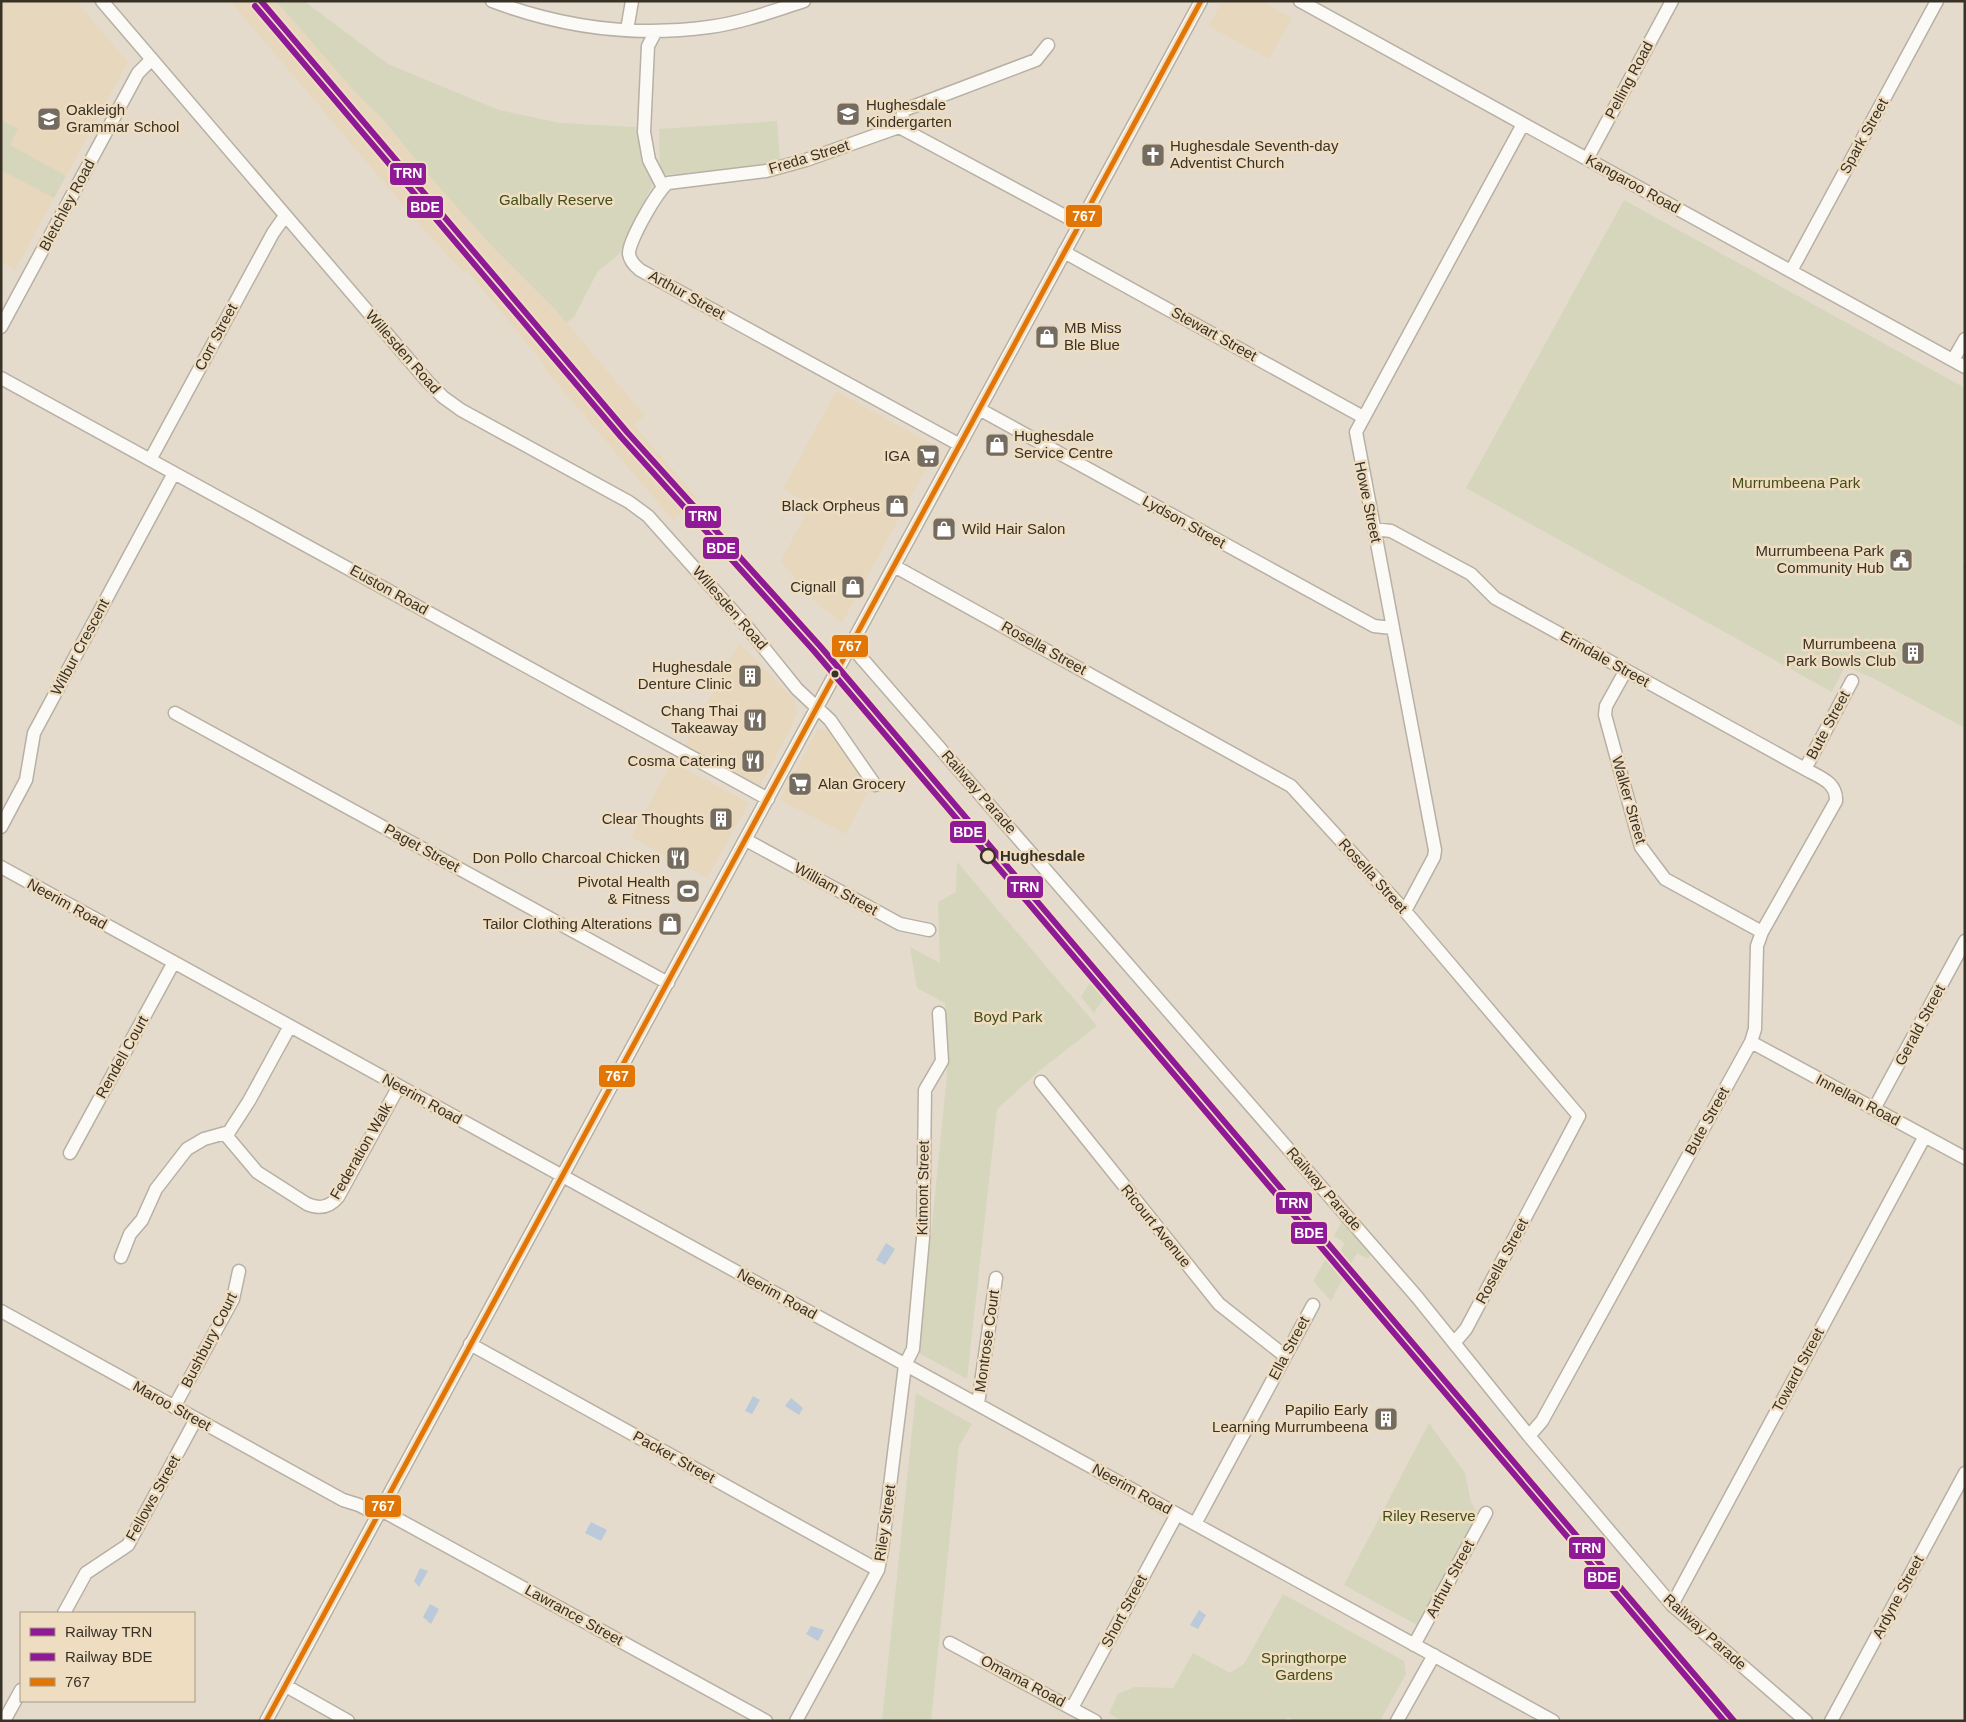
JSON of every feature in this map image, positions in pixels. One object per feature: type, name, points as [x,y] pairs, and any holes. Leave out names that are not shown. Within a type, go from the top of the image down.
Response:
[{"type":"street","name":"Willesden Road","points":[[102,1],[443,397],[462,410],[629,502],[648,516],[747,627],[797,689],[830,720],[875,785]]},
{"type":"street","points":[[492,1],[562,22],[627,30],[656,31],[709,27],[748,19],[804,1]]},
{"type":"street","points":[[627,30],[632,1]]},
{"type":"street","points":[[266,1721],[1201,1]]},
{"type":"street","name":"Kangaroo Road","points":[[1300,1],[1959,364]]},
{"type":"street","name":"Pelling Road","points":[[1587,159],[1672,1]]},
{"type":"street","name":"Spark Street","points":[[1791,271],[1937,1]]},
{"type":"street","points":[[656,31],[648,46],[644,132],[649,160],[663,187]]},
{"type":"street","points":[[1048,45],[1036,60],[904,110],[900,127],[1080,224]]},
{"type":"street","name":"Bletchley Road","points":[[1,327],[138,73],[152,59]]},
{"type":"street","name":"Howe Street","points":[[1406,911],[1434,857],[1435,850],[1356,441],[1356,432],[1523,124]]},
{"type":"street","name":"Freda Street","points":[[663,187],[674,182],[766,170],[806,160],[900,127]]},
{"type":"street","name":"Arthur Street","points":[[663,187],[631,244],[630,256],[635,266],[960,445]]},
{"type":"street","name":"Corr Street","points":[[150,460],[273,233],[286,216]]},
{"type":"street","name":"Stewart Street","points":[[1064,252],[1363,417]]},
{"type":"street","points":[[1959,364],[1965,339]]},
{"type":"street","name":"Euston Road","points":[[4,379],[768,799]]},
{"type":"street","name":"Lydson Street","points":[[979,409],[1374,626],[1392,628]]},
{"type":"street","name":"Wilbur Crescent","points":[[1,827],[26,780],[34,733],[174,473]]},
{"type":"street","name":"Erindale Street","points":[[1374,530],[1391,531],[1471,574],[1495,598],[1832,784],[1836,791]]},
{"type":"street","name":"Rosella Street","points":[[894,566],[1291,786],[1406,911],[1579,1116],[1466,1329],[1454,1343]]},
{"type":"street","name":"Railway Parade","points":[[851,646],[1239,1090],[1454,1343],[1529,1436],[1672,1605],[1806,1721]]},
{"type":"street","name":"Walker Street","points":[[1626,670],[1606,706],[1605,715],[1641,847],[1665,879],[1762,932]]},
{"type":"street","name":"Bute Street","points":[[1805,769],[1852,681]]},
{"type":"street","name":"Paget Street","points":[[175,713],[668,983]]},
{"type":"street","name":"Bute Street","points":[[1529,1436],[1542,1421],[1751,1042],[1755,1029],[1757,946],[1762,932],[1836,801],[1836,791]]},
{"type":"street","name":"William Street","points":[[746,840],[900,924],[929,930]]},
{"type":"street","name":"Neerim Road","points":[[1,867],[1553,1721]]},
{"type":"street","name":"Gerald Street","points":[[1874,1109],[1965,941]]},
{"type":"street","name":"Rendell Court","points":[[70,1153],[174,962]]},
{"type":"street","name":"Kitmont Street","points":[[905,1365],[913,1349],[923,1238],[925,1090],[942,1061],[939,1013]]},
{"type":"street","points":[[121,1257],[130,1234],[142,1220],[156,1189],[187,1149],[204,1138],[229,1132],[249,1101],[290,1026]]},
{"type":"street","name":"Innellan Road","points":[[1751,1042],[1965,1158]]},
{"type":"street","name":"Ricourt Avenue","points":[[1041,1082],[1219,1304],[1285,1356]]},
{"type":"street","name":"Federation Walk","points":[[225,1134],[257,1172],[307,1204],[316,1207],[327,1206],[338,1197],[399,1086]]},
{"type":"street","name":"Toward Street","points":[[1672,1605],[1925,1136]]},
{"type":"street","name":"Bushbury Court","points":[[174,1407],[232,1299],[239,1271]]},
{"type":"street","name":"Montrose Court","points":[[978,1404],[996,1278]]},
{"type":"street","name":"Ella Street","points":[[1195,1524],[1312,1305]]},
{"type":"street","name":"Maroo Street","points":[[1,1312],[343,1500],[356,1512],[378,1515]]},
{"type":"street","name":"Packer Street","points":[[470,1344],[878,1570]]},
{"type":"street","name":"Riley Street","points":[[796,1721],[878,1570],[905,1365]]},
{"type":"street","name":"Fellows Street","points":[[65,1612],[86,1573],[128,1545],[196,1419]]},
{"type":"street","name":"Ardyne Street","points":[[1830,1721],[1965,1473]]},
{"type":"street","name":"Arthur Street","points":[[1414,1645],[1486,1513]]},
{"type":"street","name":"Short Street","points":[[1072,1708],[1177,1514]]},
{"type":"street","name":"Lawrance Street","points":[[378,1515],[766,1721]]},
{"type":"street","name":"Omama Road","points":[[950,1643],[1095,1721]]},
{"type":"street","points":[[1397,1721],[1434,1656]]},
{"type":"street","points":[[286,1686],[348,1721]]},
{"type":"street","points":[[4,1721],[20,1692]]},
{"type":"shaded area","name":"Oakleigh Grammar School","points":[[1,1],[76,1],[128,62],[15,270],[1,262]]},
{"type":"shaded area","points":[[230,1],[276,1],[358,95],[382,118],[431,178],[490,244],[558,312],[645,416],[634,425],[698,499],[673,520],[544,368],[545,365],[467,271],[464,273],[426,232]]},
{"type":"shaded area","points":[[1222,1],[1261,1],[1292,18],[1269,59],[1209,26]]},
{"type":"shaded area","points":[[836,391],[938,447],[842,623],[811,598],[781,561],[811,504],[783,489]]},
{"type":"shaded area","points":[[739,643],[794,699],[797,712],[790,730],[760,786],[685,745]]},
{"type":"shaded area","points":[[818,729],[831,729],[871,785],[846,834],[780,800]]},
{"type":"shaded area","points":[[672,762],[749,803],[707,878],[631,837]]},
{"type":"green space","name":"Galbally Reserve","points":[[276,1],[304,1],[388,64],[499,110],[560,123],[636,127],[653,183],[619,254],[598,271],[574,317],[566,323],[558,312],[490,244],[431,178],[382,118],[358,95]]},
{"type":"green space","points":[[1,120],[18,129],[10,145],[66,176],[54,198],[1,170]]},
{"type":"green space","points":[[777,121],[780,160],[726,171],[660,175],[659,129]]},
{"type":"green space","name":"Murrumbeena Park","points":[[1624,200],[1965,388],[1965,556],[1962,562],[1965,564],[1965,728],[1871,677],[1845,666],[1832,692],[1466,488]]},
{"type":"green space","name":"Boyd Park","points":[[957,862],[1097,1026],[1039,1071],[997,1109],[967,1379],[919,1353],[947,1075],[945,1003],[917,988],[910,947],[940,963],[938,902],[956,892]]},
{"type":"green space","points":[[1092,979],[1106,994],[1094,1013],[1081,997]]},
{"type":"green space","points":[[1342,1221],[1370,1254],[1368,1259],[1357,1253],[1348,1269],[1337,1257],[1345,1243],[1334,1236]]},
{"type":"green space","points":[[1328,1255],[1345,1274],[1331,1301],[1313,1281]]},
{"type":"green space","points":[[916,1393],[972,1424],[959,1446],[931,1721],[882,1721]]},
{"type":"green space","name":"Riley Reserve","points":[[1429,1423],[1465,1473],[1471,1502],[1478,1515],[1417,1625],[1344,1585]]},
{"type":"green space","name":"Springthorpe Gardens","points":[[1283,1594],[1404,1661],[1406,1674],[1380,1721],[1295,1721],[1288,1717],[1285,1721],[1122,1721],[1109,1713],[1118,1694],[1135,1687],[1173,1688],[1193,1653],[1230,1673],[1244,1664]]},
{"type":"water","points":[[886,1243],[895,1249],[885,1265],[876,1260]]},
{"type":"water","points":[[753,1396],[760,1400],[752,1414],[745,1411]]},
{"type":"water","points":[[791,1398],[803,1408],[799,1415],[785,1406]]},
{"type":"water","points":[[591,1522],[607,1530],[601,1541],[585,1533]]},
{"type":"water","points":[[420,1568],[428,1571],[419,1587],[414,1581]]},
{"type":"water","points":[[430,1604],[439,1609],[431,1624],[423,1617]]},
{"type":"water","points":[[1199,1610],[1206,1615],[1198,1629],[1190,1625]]},
{"type":"water","points":[[811,1626],[824,1630],[818,1641],[806,1634]]},
{"type":"rail line","name":"TRN","points":[[261,1],[627,432],[820,646],[1734,1721]]},
{"type":"rail line","name":"BDE","points":[[255,6],[621,437],[814,651],[1724,1721]]},
{"type":"transit line","name":"767","points":[[266,1721],[1201,1]]},
{"type":"place","name":"Hughesdale Kindergarten","points":[[848,114]]},
{"type":"place","name":"Oakleigh Grammar School","points":[[49,119]]},
{"type":"place","name":"Hughesdale Seventh-day Adventist Church","points":[[1153,155]]},
{"type":"place","name":"MB Miss Ble Blue","points":[[1047,337]]},
{"type":"place","name":"Hughesdale Service Centre","points":[[997,445]]},
{"type":"place","name":"IGA","points":[[928,456]]},
{"type":"place","name":"Black Orpheus","points":[[897,506]]},
{"type":"place","name":"Wild Hair Salon","points":[[944,529]]},
{"type":"place","name":"Murrumbeena Park Community Hub","points":[[1901,560]]},
{"type":"place","name":"Cignall","points":[[853,587]]},
{"type":"place","name":"Murrumbeena Park Bowls Club","points":[[1913,653]]},
{"type":"place","name":"Hughesdale Denture Clinic","points":[[750,676]]},
{"type":"place","name":"Chang Thai Takeaway","points":[[755,720]]},
{"type":"place","name":"Cosma Catering","points":[[753,761]]},
{"type":"place","name":"Alan Grocery","points":[[800,784]]},
{"type":"place","name":"Clear Thoughts","points":[[721,819]]},
{"type":"place","name":"Hughesdale","points":[[988,856]]},
{"type":"place","name":"Don Pollo Charcoal Chicken","points":[[678,858]]},
{"type":"place","name":"Pivotal Health & Fitness","points":[[688,891]]},
{"type":"place","name":"Tailor Clothing Alterations","points":[[670,924]]},
{"type":"place","name":"Papilio Early Learning Murrumbeena","points":[[1386,1419]]}]
